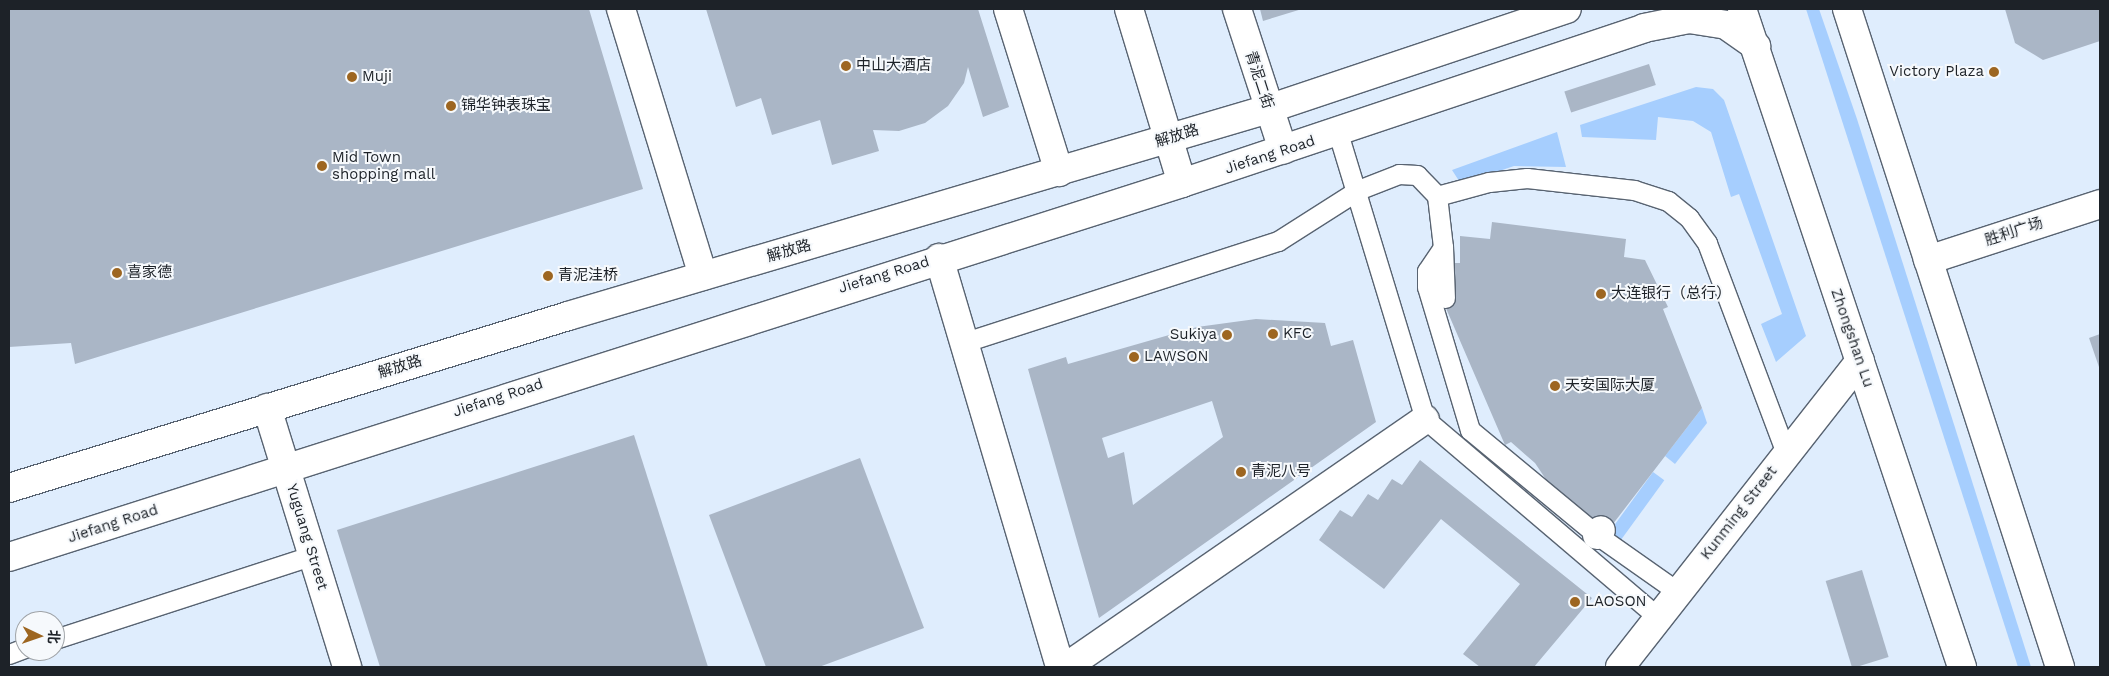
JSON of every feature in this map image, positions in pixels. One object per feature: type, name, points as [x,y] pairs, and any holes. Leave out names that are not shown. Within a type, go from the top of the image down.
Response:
[{"type":"main road","points":[[621,9],[702,276]]},
{"type":"main road","points":[[1008,9],[1059,172]]},
{"type":"main road","points":[[1129,9],[1182,183]]},
{"type":"main road","name":"青泥二街","points":[[1236,9],[1268,109],[1284,150]]},
{"type":"main road","name":"解放路","points":[[9,488],[702,276],[1268,109],[1567,9]]},
{"type":"main road","name":"Zhongshan Lu","points":[[1742,9],[1756,46],[1962,667]]},
{"type":"main road","points":[[1847,9],[2060,667]]},
{"type":"main road","name":"Jiefang Road","points":[[9,557],[939,258],[1338,133],[1644,28],[1688,18],[1726,25],[1756,46]]},
{"type":"main road","name":"胜利广场","points":[[1928,260],[2100,204]]},
{"type":"main road","points":[[939,258],[1060,667]]},
{"type":"main road","name":"Kunming Street","points":[[1620,667],[1860,361]]},
{"type":"main road","name":"Yuguang Street","points":[[267,408],[347,667]]},
{"type":"main road","points":[[1066,667],[1425,419]]},
{"type":"lane","points":[[1338,133],[1358,190],[1425,419],[1658,617]]},
{"type":"lane","points":[[965,342],[1278,241],[1358,190],[1398,174],[1417,176],[1437,196],[1443,247],[1445,298]]},
{"type":"lane","points":[[1437,196],[1489,182],[1527,178],[1634,190],[1668,201],[1689,218],[1707,243],[1786,454]]},
{"type":"lane","points":[[1443,247],[1428,271],[1427,287],[1470,430],[1678,592]]},
{"type":"lane","points":[[65,636],[313,555]]},
{"type":"shaded area","points":[[1806,9],[1819,9],[1857,119],[2031,667],[2018,667]]},
{"type":"shaded area","points":[[1696,87],[1713,89],[1724,100],[1806,336],[1776,362],[1761,324],[1782,314],[1739,194],[1731,197],[1711,132],[1693,121],[1658,117],[1656,140],[1582,137],[1580,125]]},
{"type":"shaded area","points":[[1557,132],[1566,167],[1514,166],[1461,184],[1452,170]]},
{"type":"shaded area","points":[[1702,408],[1707,423],[1675,464],[1665,456]]},
{"type":"shaded area","points":[[1653,472],[1664,480],[1619,543],[1608,534]]},
{"type":"building","name":"Mid Town shopping mall","points":[[9,9],[589,9],[643,189],[75,364],[71,343],[9,347]]},
{"type":"building","points":[[706,9],[978,9],[1009,107],[983,117],[968,67],[964,83],[948,106],[925,123],[899,131],[873,130],[879,151],[832,165],[820,120],[772,135],[761,98],[736,107]]},
{"type":"building","points":[[1260,9],[1302,9],[1263,21]]},
{"type":"building","points":[[2005,9],[2100,9],[2100,41],[2043,60],[2015,43]]},
{"type":"building","points":[[1649,64],[1656,85],[1571,112],[1564,92]]},
{"type":"building","name":"天安国际大厦","points":[[1492,222],[1626,239],[1624,257],[1645,260],[1668,307],[1663,309],[1702,408],[1606,533],[1553,490],[1535,463],[1511,442],[1505,445],[1442,299],[1452,263],[1460,263],[1460,236],[1490,239]]},
{"type":"building","name":"青泥八号","points":[[1256,319],[1325,323],[1331,346],[1353,340],[1376,422],[1099,618],[1028,369],[1066,357],[1068,364],[1197,327]],"holes":[[[1212,401],[1223,437],[1133,505],[1124,452],[1108,458],[1102,438]]]},
{"type":"building","points":[[2100,334],[2100,370],[2089,338]]},
{"type":"building","points":[[634,435],[708,667],[380,667],[337,530]]},
{"type":"building","points":[[860,458],[924,628],[819,667],[766,667],[709,515]]},
{"type":"building","points":[[1420,460],[1592,598],[1534,667],[1480,667],[1463,654],[1520,584],[1441,519],[1384,589],[1319,540],[1340,510],[1352,517],[1368,494],[1378,500],[1392,479],[1402,485]]},
{"type":"building","points":[[1862,570],[1889,657],[1852,667],[1826,581]]},
{"type":"place","name":"中山大酒店","points":[[846,66]]},
{"type":"place","name":"Victory Plaza","points":[[1994,72]]},
{"type":"place","name":"Muji","points":[[352,77]]},
{"type":"place","name":"锦华钟表珠宝","points":[[451,106]]},
{"type":"place","name":"Mid Town shopping mall","points":[[322,166]]},
{"type":"place","name":"喜家德","points":[[117,273]]},
{"type":"place","name":"青泥洼桥","points":[[548,276]]},
{"type":"place","name":"大连银行（总行）","points":[[1601,294]]},
{"type":"place","name":"KFC","points":[[1273,334]]},
{"type":"place","name":"Sukiya","points":[[1227,335]]},
{"type":"place","name":"LAWSON","points":[[1134,357]]},
{"type":"place","name":"天安国际大厦","points":[[1555,386]]},
{"type":"place","name":"青泥八号","points":[[1241,472]]},
{"type":"place","name":"LAOSON","points":[[1575,602]]}]
